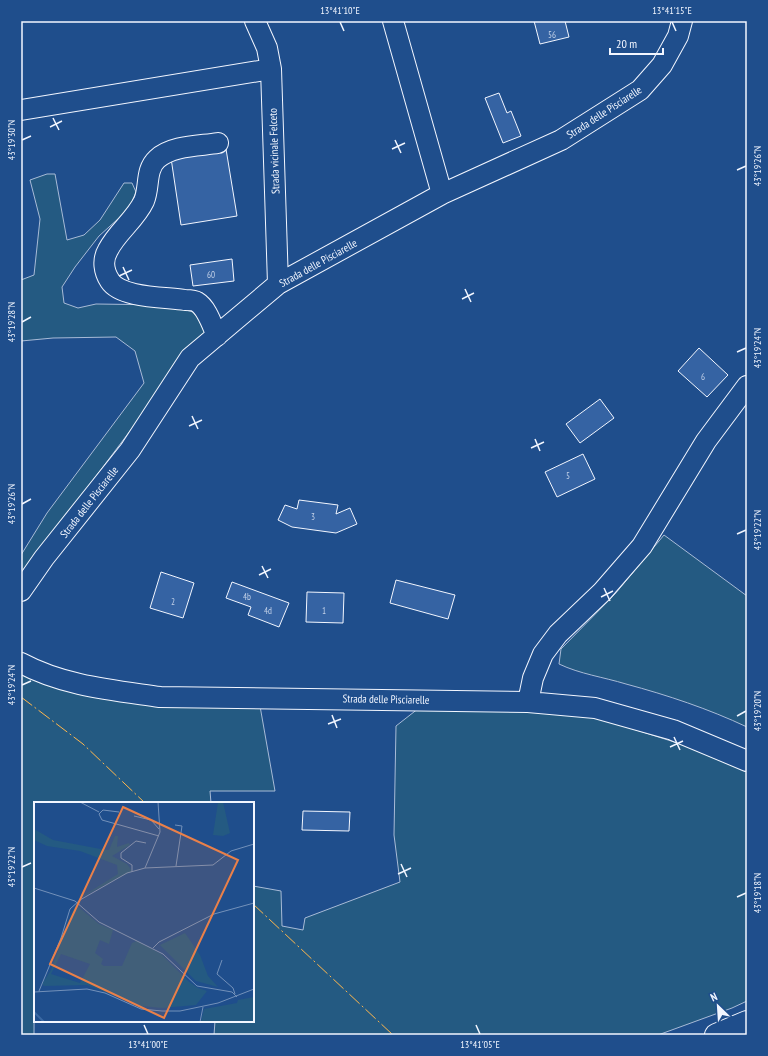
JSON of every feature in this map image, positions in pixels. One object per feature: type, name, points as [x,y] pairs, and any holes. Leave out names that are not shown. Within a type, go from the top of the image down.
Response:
[{"type":"main road","points":[[716,1035],[747,1022]]},
{"type":"street","points":[[240,21],[267,48]]},
{"type":"street","name":"Strada vicinale Felceto","points":[[255,21],[267,48],[271,69],[278,284]]},
{"type":"street","points":[[392,21],[442,194]]},
{"type":"street","name":"Strada delle Pisciarelle","points":[[21,591],[44,558],[130,450],[190,358],[278,284],[442,194],[561,140],[640,90],[662,65],[678,36],[682,21]]},
{"type":"street","points":[[21,110],[271,69]]},
{"type":"street","points":[[217,336],[204,310],[196,302],[121,291],[111,283],[106,274],[104,263],[107,250],[136,214],[143,202],[148,190],[148,176],[150,168],[156,159],[177,149],[218,143]]},
{"type":"street","points":[[528,702],[533,678],[547,649],[558,634],[602,592],[642,546],[706,441],[747,386]]},
{"type":"street","name":"Strada delle Pisciarelle","points":[[21,663],[36,671],[64,681],[106,690],[160,697],[528,702],[595,708],[673,730],[747,761]]},
{"type":"shaded area","points":[[47,174],[55,174],[67,240],[84,235],[100,220],[124,183],[132,183],[136,192],[129,209],[99,236],[75,267],[62,287],[64,303],[78,308],[96,304],[168,305],[193,312],[211,333],[136,423],[21,576],[21,555],[47,513],[144,383],[135,351],[116,337],[53,338],[21,341],[21,280],[34,275],[40,219],[30,180]]},
{"type":"shaded area","points":[[664,535],[747,596],[747,727],[703,708],[641,688],[583,673],[559,664],[561,649],[615,594]]},
{"type":"shaded area","points":[[21,672],[93,694],[165,707],[260,706],[275,791],[210,791],[211,802],[34,802],[34,1035],[21,1035]]},
{"type":"shaded area","points":[[419,708],[583,713],[693,748],[747,770],[747,1001],[658,1035],[214,1035],[215,1022],[254,1022],[254,886],[281,891],[282,926],[303,930],[305,918],[400,882],[394,835],[396,726]]},
{"type":"building","points":[[534,21],[565,21],[569,37],[540,44]]},
{"type":"building","points":[[499,93],[507,113],[511,111],[521,136],[503,143],[485,98]]},
{"type":"building","points":[[226,149],[237,216],[181,225],[171,158]]},
{"type":"building","points":[[232,259],[234,281],[193,286],[190,265]]},
{"type":"building","points":[[699,348],[728,375],[707,397],[678,371]]},
{"type":"building","points":[[600,399],[614,418],[580,443],[566,424]]},
{"type":"building","points":[[583,454],[595,479],[557,497],[545,472]]},
{"type":"building","points":[[299,500],[338,505],[336,514],[350,508],[357,524],[336,533],[292,527],[278,520],[285,505],[297,509]]},
{"type":"building","points":[[161,572],[194,583],[183,618],[150,608]]},
{"type":"building","points":[[396,580],[455,595],[448,619],[390,603]]},
{"type":"building","points":[[232,582],[289,603],[279,627],[248,615],[251,607],[226,598]]},
{"type":"building","points":[[307,592],[344,593],[343,623],[306,622]]},
{"type":"building","points":[[303,811],[350,812],[349,831],[302,830]]},
{"type":"power","points":[[21,697],[83,744],[144,802]]},
{"type":"power","points":[[254,905],[393,1035]]}]
